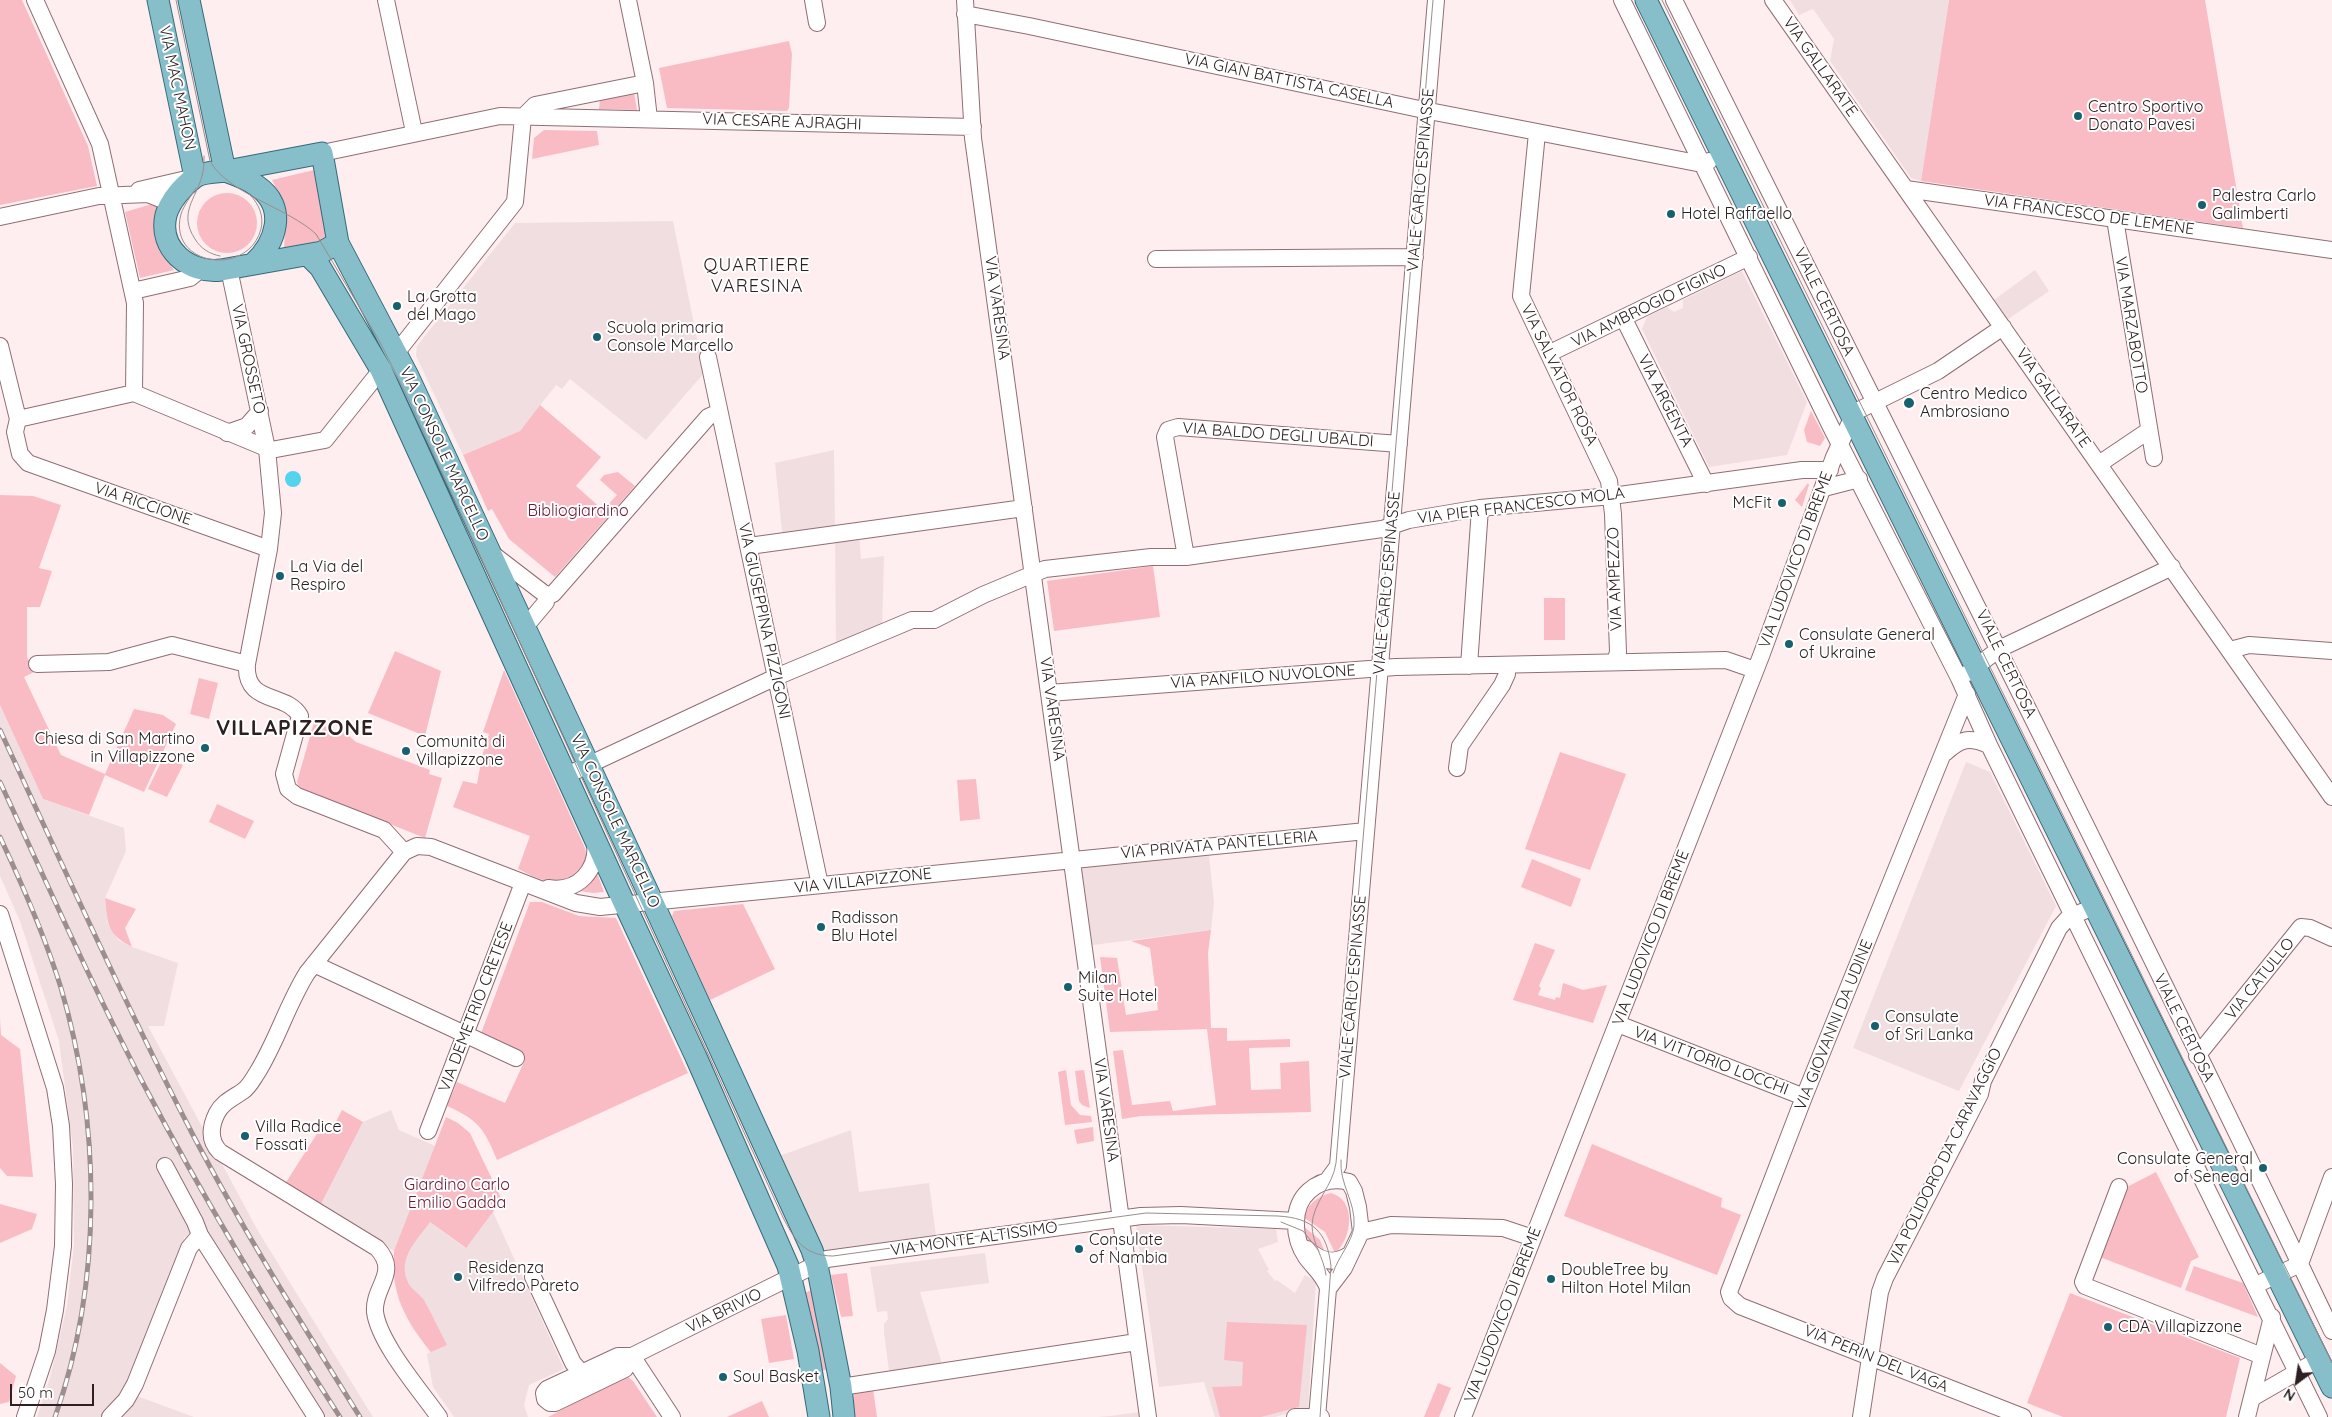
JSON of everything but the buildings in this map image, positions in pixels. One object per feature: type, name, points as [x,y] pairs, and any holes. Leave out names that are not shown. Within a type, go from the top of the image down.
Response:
[{"type":"main road","name":"VIA MAC MAHON","points":[[158,0],[195,177]]},
{"type":"main road","name":"VIA MAC MAHON","points":[[189,0],[225,171]]},
{"type":"main road","name":"VIALE CERTOSA","points":[[1646,0],[1852,418],[1968,673],[2095,907],[2332,1387]]},
{"type":"main road","points":[[322,152],[195,177],[171,203],[165,221],[169,243],[174,252],[184,262],[201,269],[213,271],[308,255],[326,250],[338,243]]},
{"type":"main road","name":"VIA CONSOLE MARCELLO","points":[[322,152],[338,243],[397,352],[822,1262],[844,1417]]},
{"type":"main road","points":[[225,171],[260,187],[273,206],[276,221],[273,237],[268,247],[254,264]]},
{"type":"main road","name":"VIA CONSOLE MARCELLO","points":[[308,255],[320,267],[381,370],[696,1057],[792,1277],[808,1351],[819,1417]]},
{"type":"street","points":[[35,0],[100,144],[133,291],[134,393]]},
{"type":"street","points":[[386,0],[414,132]]},
{"type":"street","points":[[628,0],[645,83],[649,119]]},
{"type":"street","points":[[813,0],[818,23]]},
{"type":"street","name":"VIALE CARLO ESPINASSE","points":[[1328,1181],[1338,1166],[1436,0]]},
{"type":"street","name":"VIALE CERTOSA","points":[[1622,0],[1749,257],[1835,457],[1860,479],[1968,673],[1967,694],[1989,746],[2272,1317],[2296,1372],[2320,1417]]},
{"type":"street","name":"VIALE CERTOSA","points":[[1674,0],[1874,403],[2000,649],[2332,1331]]},
{"type":"street","name":"VIA GALLARATE","points":[[1773,0],[2332,797]]},
{"type":"street","name":"VIA GIAN BATTISTA CASELLA","points":[[965,7],[1029,26],[1537,133],[1702,164]]},
{"type":"street","name":"VIA VARESINA","points":[[965,7],[973,127],[1148,1417]]},
{"type":"street","points":[[397,352],[515,202],[523,117],[535,106],[645,83]]},
{"type":"street","points":[[591,118],[591,104],[594,93]]},
{"type":"street","name":"VIA CESARE AJRAGHI","points":[[322,152],[500,116],[973,127]]},
{"type":"street","name":"VIA SALVATOR ROSA","points":[[1537,133],[1521,296],[1610,481],[1612,496]]},
{"type":"street","points":[[1702,164],[1722,154]]},
{"type":"street","points":[[113,197],[195,177]]},
{"type":"street","name":"VIA FRANCESCO DE LEMENE","points":[[1906,189],[2332,250]]},
{"type":"street","points":[[1,217],[99,196],[113,197],[148,194],[171,203]]},
{"type":"street","name":"VIA MARZABOTTO","points":[[2115,219],[2148,431],[2154,458]]},
{"type":"street","points":[[1156,259],[1415,257]]},
{"type":"street","name":"VIA AMBROGIO FIGINO","points":[[1550,353],[1624,319],[1749,257]]},
{"type":"street","points":[[133,291],[190,278],[201,269]]},
{"type":"street","name":"VIA GROSSETO","points":[[229,269],[260,411],[267,450],[273,513],[269,549],[247,664]]},
{"type":"street","name":"VIA ARGENTA","points":[[1624,319],[1706,484]]},
{"type":"street","points":[[1835,457],[1852,418],[1859,410],[1938,371],[2003,327]]},
{"type":"street","points":[[0,346],[18,419],[134,393],[267,450],[325,440],[381,370]]},
{"type":"street","name":"VIA GIUSEPPINA PIZZIGONI","points":[[708,357],[820,885]]},
{"type":"street","points":[[227,432],[247,426],[260,411]]},
{"type":"street","points":[[546,595],[555,593],[708,417],[719,412]]},
{"type":"street","name":"VIA RICCIONE","points":[[18,419],[15,432],[20,454],[35,466],[269,549]]},
{"type":"street","name":"VIA BALDO DEGLI UBALDI","points":[[1186,558],[1165,437],[1168,430],[1178,427],[1399,444]]},
{"type":"street","points":[[2099,464],[2148,431]]},
{"type":"street","name":"VIA PIER FRANCESCO MOLA","points":[[776,677],[912,620],[934,620],[983,595],[1045,570],[1151,557],[1186,558],[1391,527],[1409,520],[1480,508],[1612,496],[1706,484],[1802,470],[1835,457]]},
{"type":"street","name":"VIA LUDOVICO DI BREME","points":[[1463,1417],[1618,1024],[1835,457]]},
{"type":"street","points":[[1824,488],[1860,479]]},
{"type":"street","name":"VIA AMPEZZO","points":[[1612,496],[1618,652],[1616,662]]},
{"type":"street","points":[[749,546],[1024,508]]},
{"type":"street","points":[[1469,666],[1480,508]]},
{"type":"street","points":[[490,552],[546,595]]},
{"type":"street","points":[[1968,673],[2000,649],[2172,567]]},
{"type":"street","points":[[525,627],[546,602],[546,595]]},
{"type":"street","points":[[37,664],[109,662],[172,645],[247,664],[248,679],[254,687],[295,710],[300,716],[284,779],[288,789],[297,796],[384,830],[404,852]]},
{"type":"street","points":[[2230,650],[2249,645],[2332,652]]},
{"type":"street","name":"VIA PANFILO NUVOLONE","points":[[1049,693],[1380,668],[1726,660],[1755,670]]},
{"type":"street","points":[[1457,768],[1460,746],[1502,685],[1506,676],[1507,664]]},
{"type":"street","points":[[567,775],[776,677]]},
{"type":"street","name":"VIA GIOVANNI DA UDINE","points":[[1731,1298],[1730,1286],[1804,1097],[1945,753],[1948,737],[1967,694]]},
{"type":"street","points":[[1945,753],[1957,742],[1966,740],[1976,740],[1989,746]]},
{"type":"street","name":"VIA PRIVATA PANTELLERIA","points":[[1072,859],[1366,831]]},
{"type":"street","points":[[523,883],[555,889],[578,884],[591,869],[596,849],[595,836]]},
{"type":"street","points":[[439,1417],[387,1343],[379,1327],[375,1299],[387,1270],[386,1262],[378,1248],[220,1152],[212,1139],[211,1132],[217,1113],[223,1104],[245,1090],[254,1078],[274,1044],[296,990],[314,964],[404,852],[417,846],[432,847],[523,883],[589,906],[625,905]]},
{"type":"street","name":"VIA VILLAPIZZONE","points":[[625,905],[1072,859]]},
{"type":"street","name":"VIA DEMETRIO CRETESE","points":[[428,1130],[523,883]]},
{"type":"street","points":[[2073,915],[2095,907]]},
{"type":"street","points":[[1,915],[55,1088],[61,1126],[64,1184],[63,1246],[55,1310],[46,1351],[25,1417]]},
{"type":"street","name":"VIA POLIDORO DA CARAVAGGIO","points":[[1861,1417],[1880,1292],[1885,1278],[1980,1094],[1983,1081],[2059,928],[2073,915]]},
{"type":"street","name":"VIA CATULLO","points":[[2197,1056],[2301,927],[2310,928],[2332,938]]},
{"type":"street","points":[[314,964],[464,1036],[516,1058]]},
{"type":"street","name":"VIA VITTORIO LOCCHI","points":[[1618,1024],[1804,1097]]},
{"type":"street","points":[[165,1166],[200,1235],[316,1417]]},
{"type":"street","points":[[1328,1288],[1344,1268],[1361,1232],[1358,1207],[1349,1182],[1338,1166]]},
{"type":"street","points":[[2256,1285],[2300,1264],[2332,1177]]},
{"type":"street","points":[[1295,1417],[1319,1417],[1328,1288],[1320,1271],[1305,1255],[1297,1228],[1299,1206],[1305,1195],[1318,1185],[1328,1181],[1349,1182]]},
{"type":"street","points":[[2119,1187],[2083,1282],[2085,1286],[2262,1356]]},
{"type":"street","name":"VIA MONTE ALTISSIMO","points":[[822,1262],[1121,1219],[1181,1215],[1297,1228]]},
{"type":"street","points":[[1361,1232],[1391,1225],[1503,1228],[1533,1238]]},
{"type":"street","points":[[1297,1228],[1306,1247],[1320,1258],[1339,1262],[1349,1255]]},
{"type":"street","points":[[110,1417],[126,1400],[135,1384],[189,1248],[200,1235]]},
{"type":"street","name":"VIA BRIVIO","points":[[533,1277],[573,1363],[587,1379],[624,1369],[632,1356],[822,1262]]},
{"type":"street","name":"VIA PERIN DEL VAGA","points":[[1731,1298],[1740,1306],[2023,1417]]},
{"type":"street","points":[[2248,1417],[2272,1317]]},
{"type":"street","points":[[841,1387],[1137,1342]]},
{"type":"street","points":[[632,1356],[672,1417]]},
{"type":"street","points":[[2252,1398],[2318,1360]]},
{"type":"shaded area","points":[[1790,0],[1949,0],[1921,181],[1911,178],[1830,61],[1834,39],[1813,9],[1799,15]]},
{"type":"shaded area","name":"Scuola primaria Console Marcello","points":[[673,221],[704,373],[646,440],[570,379],[562,389],[556,385],[520,431],[463,455],[416,356],[417,346],[515,223]]},
{"type":"shaded area","points":[[2035,270],[2049,291],[2001,324],[1987,305]]},
{"type":"shaded area","points":[[1742,271],[1807,402],[1787,455],[1709,467],[1642,329],[1647,317],[1667,307],[1674,312],[1683,308],[1683,300]]},
{"type":"shaded area","points":[[834,450],[835,533],[783,541],[775,463]]},
{"type":"shaded area","points":[[859,532],[861,559],[884,556],[882,632],[836,651],[835,535]]},
{"type":"shaded area","points":[[0,705],[43,799],[124,828],[126,851],[105,898],[108,923],[118,940],[132,947],[178,963],[164,1026],[148,1026],[258,1231],[373,1417],[322,1417],[201,1223],[184,1238],[187,1261],[134,1395],[194,1417],[37,1417],[50,1378],[67,1306],[74,1245],[73,1148],[59,1041],[20,921],[0,876]]},
{"type":"shaded area","points":[[1966,762],[1990,772],[2056,906],[1959,1091],[1853,1048]]},
{"type":"shaded area","points":[[1208,848],[1214,902],[1211,930],[1085,946],[1073,860]]},
{"type":"shaded area","points":[[391,1110],[399,1130],[435,1146],[411,1208],[465,1248],[493,1212],[564,1369],[529,1385],[524,1405],[528,1417],[454,1417],[433,1387],[427,1354],[430,1352],[411,1326],[399,1301],[394,1282],[394,1251],[320,1206],[363,1122]]},
{"type":"shaded area","points":[[851,1130],[859,1192],[929,1183],[937,1243],[820,1252],[771,1159]]},
{"type":"shaded area","points":[[1136,1225],[1276,1229],[1278,1242],[1258,1249],[1269,1270],[1267,1271],[1275,1281],[1277,1280],[1295,1293],[1305,1275],[1316,1281],[1308,1408],[1275,1417],[1215,1417],[1204,1382],[1159,1387]]},
{"type":"shaded area","points":[[985,1253],[989,1283],[920,1292],[944,1370],[890,1378],[884,1333],[884,1324],[888,1319],[887,1311],[877,1312],[870,1267]]},
{"type":"shaded area","points":[[1147,1411],[1148,1417],[1098,1417],[1110,1416]]},
{"type":"green space","points":[[0,0],[22,0],[88,146],[97,186],[0,205]]},
{"type":"green space","name":"Centro Sportivo Donato Pavesi","points":[[1949,0],[2205,0],[2243,228],[1921,181]]},
{"type":"green space","points":[[789,41],[792,54],[789,108],[787,111],[667,108],[659,68]]},
{"type":"green space","points":[[634,93],[637,110],[599,109],[600,99]]},
{"type":"green space","points":[[544,130],[597,131],[599,145],[532,159],[534,138]]},
{"type":"green space","points":[[316,171],[329,239],[284,248],[286,214],[284,203],[272,180]]},
{"type":"green space","points":[[221,193],[233,193],[244,198],[252,206],[257,217],[255,235],[244,248],[233,253],[221,253],[210,248],[202,240],[197,229],[197,217],[202,206],[210,198]]},
{"type":"green space","points":[[155,203],[157,207],[156,234],[160,247],[174,270],[140,278],[125,212]]},
{"type":"green space","name":"Bibliogiardino","points":[[540,405],[601,457],[576,486],[603,510],[617,495],[600,480],[604,475],[618,472],[635,486],[555,577],[509,539],[492,509],[488,511],[463,455],[520,431]]},
{"type":"green space","points":[[1811,411],[1825,438],[1820,446],[1807,442],[1804,430]]},
{"type":"green space","points":[[1808,483],[1809,485],[1802,507],[1795,500]]},
{"type":"green space","points":[[0,495],[33,496],[61,505],[39,568],[52,571],[40,607],[27,607],[27,657],[34,672],[24,677],[61,755],[105,774],[134,709],[163,715],[176,724],[144,792],[105,775],[89,815],[43,799],[0,705]]},
{"type":"green space","points":[[1153,566],[1160,617],[1054,631],[1047,581]]},
{"type":"green space","points":[[1544,598],[1565,598],[1565,640],[1544,640]]},
{"type":"green space","points":[[395,651],[441,671],[425,736],[368,713]]},
{"type":"green space","points":[[504,670],[585,848],[586,856],[581,869],[570,878],[555,881],[544,880],[518,869],[530,836],[453,807],[463,781],[477,784],[482,756],[489,734],[483,732]]},
{"type":"green space","points":[[199,678],[218,683],[209,719],[190,714]]},
{"type":"green space","points":[[314,722],[348,735],[356,742],[430,770],[429,774],[442,778],[425,838],[299,788],[297,782]]},
{"type":"green space","points":[[1560,752],[1626,774],[1590,870],[1525,849]]},
{"type":"green space","points":[[164,756],[183,765],[167,797],[148,789]]},
{"type":"green space","points":[[976,779],[980,819],[960,821],[957,780]]},
{"type":"green space","points":[[217,804],[254,821],[245,839],[209,822]]},
{"type":"green space","points":[[1532,859],[1581,879],[1571,907],[1521,887]]},
{"type":"green space","points":[[596,870],[604,892],[593,893],[574,890]]},
{"type":"green space","points":[[105,898],[136,909],[125,928],[132,947],[118,938],[110,928]]},
{"type":"green space","points":[[530,902],[542,902],[579,916],[616,918],[688,1073],[497,1160],[479,1126],[466,1116],[447,1106],[457,1082],[505,1103],[525,1060],[524,1055],[480,1036]]},
{"type":"green space","points":[[743,904],[775,969],[710,1000],[672,916],[674,911]]},
{"type":"green space","points":[[1211,930],[1208,953],[1211,1028],[1227,1028],[1227,1041],[1290,1039],[1290,1047],[1249,1048],[1251,1090],[1281,1089],[1280,1063],[1309,1061],[1311,1112],[1141,1116],[1122,1119],[1113,1051],[1123,1050],[1132,1105],[1170,1101],[1173,1111],[1216,1105],[1207,1029],[1110,1032],[1100,957],[1117,958],[1126,1015],[1158,1010],[1150,948],[1131,941]]},
{"type":"green space","points":[[1535,943],[1555,950],[1539,986],[1541,988],[1538,995],[1555,1000],[1556,997],[1560,998],[1563,983],[1583,990],[1607,985],[1593,1023],[1513,1000]]},
{"type":"green space","points":[[0,1019],[1,1035],[20,1049],[33,1177],[7,1176],[0,1168]]},
{"type":"green space","points":[[1066,1070],[1071,1105],[1080,1115],[1091,1116],[1092,1122],[1065,1125],[1058,1072]]},
{"type":"green space","points":[[1084,1070],[1090,1108],[1082,1105],[1079,1101],[1075,1071]]},
{"type":"green space","points":[[342,1110],[363,1122],[320,1206],[283,1187],[320,1129],[330,1133]]},
{"type":"green space","name":"Giardino Carlo Emilio Gadda","points":[[446,1117],[458,1123],[470,1133],[502,1200],[466,1248],[430,1222],[407,1256],[405,1272],[408,1283],[424,1300],[447,1345],[431,1352],[407,1317],[402,1306],[395,1281],[394,1251]]},
{"type":"green space","points":[[1093,1127],[1094,1141],[1077,1144],[1074,1130]]},
{"type":"green space","points":[[1592,1144],[1722,1198],[1721,1207],[1741,1215],[1717,1275],[1564,1216]]},
{"type":"green space","points":[[2156,1172],[2199,1257],[2191,1261],[2181,1288],[2097,1256],[2123,1189]]},
{"type":"green space","points":[[1331,1193],[1345,1203],[1349,1220],[1345,1239],[1335,1253],[1325,1232],[1303,1217],[1314,1201]]},
{"type":"green space","points":[[0,1204],[37,1214],[32,1229],[0,1243]]},
{"type":"green space","points":[[1303,1226],[1320,1240],[1326,1255],[1307,1240]]},
{"type":"green space","points":[[2194,1266],[2243,1283],[2258,1317],[2185,1290]]},
{"type":"green space","points":[[847,1273],[853,1316],[841,1317],[831,1275]]},
{"type":"green space","points":[[815,1289],[832,1369],[819,1371],[804,1293]]},
{"type":"green space","name":"CDA Villapizzone","points":[[2070,1293],[2240,1358],[2226,1417],[2063,1417],[2027,1403]]},
{"type":"green space","points":[[786,1315],[794,1359],[769,1363],[761,1319]]},
{"type":"green space","points":[[1227,1322],[1307,1325],[1299,1407],[1261,1417],[1220,1417],[1212,1387],[1242,1386],[1243,1362],[1224,1360]]},
{"type":"green space","points":[[0,1363],[16,1376],[9,1402],[0,1404]]},
{"type":"green space","points":[[627,1376],[633,1381],[657,1417],[548,1417]]},
{"type":"green space","points":[[1438,1383],[1451,1388],[1439,1417],[1424,1417]]},
{"type":"green space","points":[[873,1389],[877,1417],[853,1417],[854,1394]]},
{"type":"green space","points":[[762,1401],[769,1417],[727,1417]]},
{"type":"water","points":[[293,471],[301,479],[293,487],[285,479]]},
{"type":"tram line","points":[[176,0],[210,161],[218,172],[230,182],[290,216],[316,234],[380,342],[408,398],[780,1211],[799,1243],[813,1252],[833,1256],[1146,1213],[1278,1216],[1300,1220],[1316,1229],[1322,1236],[1326,1244],[1331,1266],[1320,1417]]},
{"type":"tram line","points":[[1326,1275],[1314,1238],[1312,1225],[1316,1209],[1331,1179],[1336,1163],[1433,0]]},
{"type":"tram line","points":[[1662,0],[2332,1362]]},
{"type":"tram line","points":[[204,156],[203,173],[190,206],[188,221],[190,230],[200,246],[220,256]]},
{"type":"tram line","points":[[196,188],[181,214],[180,232],[186,245],[197,255],[211,259],[226,259],[241,255],[253,245],[261,229],[262,219],[258,206],[250,195]]},
{"type":"tram line","points":[[1333,1273],[1351,1238],[1354,1226],[1353,1209],[1342,1177],[1341,1160]]},
{"type":"tram line","points":[[1281,1222],[1303,1231],[1319,1251]]},
{"type":"railway","points":[[0,730],[118,984],[193,1135],[253,1242],[360,1417]]},
{"type":"railway","points":[[0,782],[106,1010],[167,1128],[238,1253],[340,1417]]},
{"type":"railway","points":[[0,837],[33,911],[61,988],[74,1040],[84,1093],[91,1203],[89,1258],[82,1312],[71,1365],[55,1417]]},
{"type":"place","name":"Centro Sportivo Donato Pavesi","points":[[2078,116]]},
{"type":"place","name":"Palestra Carlo Galimberti","points":[[2202,205]]},
{"type":"place","name":"Hotel Raffaello","points":[[1671,214]]},
{"type":"place","name":"La Grotta del Mago","points":[[397,306]]},
{"type":"place","name":"Scuola primaria Console Marcello","points":[[597,337]]},
{"type":"place","name":"Centro Medico Ambrosiano","points":[[1909,403]]},
{"type":"place","name":"McFit","points":[[1782,503]]},
{"type":"place","name":"La Via del Respiro","points":[[280,576]]},
{"type":"place","name":"Consulate General of Ukraine","points":[[1789,644]]},
{"type":"place","name":"Chiesa di San Martino in Villapizzone","points":[[205,748]]},
{"type":"place","name":"Comunità di Villapizzone","points":[[406,751]]},
{"type":"place","name":"Radisson Blu Hotel","points":[[821,927]]},
{"type":"place","name":"Milan Suite Hotel","points":[[1068,987]]},
{"type":"place","name":"Consulate of Sri Lanka","points":[[1875,1026]]},
{"type":"place","name":"Villa Radice Fossati","points":[[245,1136]]},
{"type":"place","name":"Consulate General of Senegal","points":[[2263,1168]]},
{"type":"place","name":"Consulate of Nambia","points":[[1079,1249]]},
{"type":"place","name":"Residenza Vilfredo Pareto","points":[[458,1277]]},
{"type":"place","name":"DoubleTree by Hilton Hotel Milan","points":[[1551,1279]]},
{"type":"place","name":"CDA Villapizzone","points":[[2108,1327]]},
{"type":"place","name":"Soul Basket","points":[[723,1377]]},
{"type":"district","name":"QUARTIERE VARESINA","points":[[757,276]]},
{"type":"district","name":"VILLAPIZZONE","points":[[295,729]]}]
